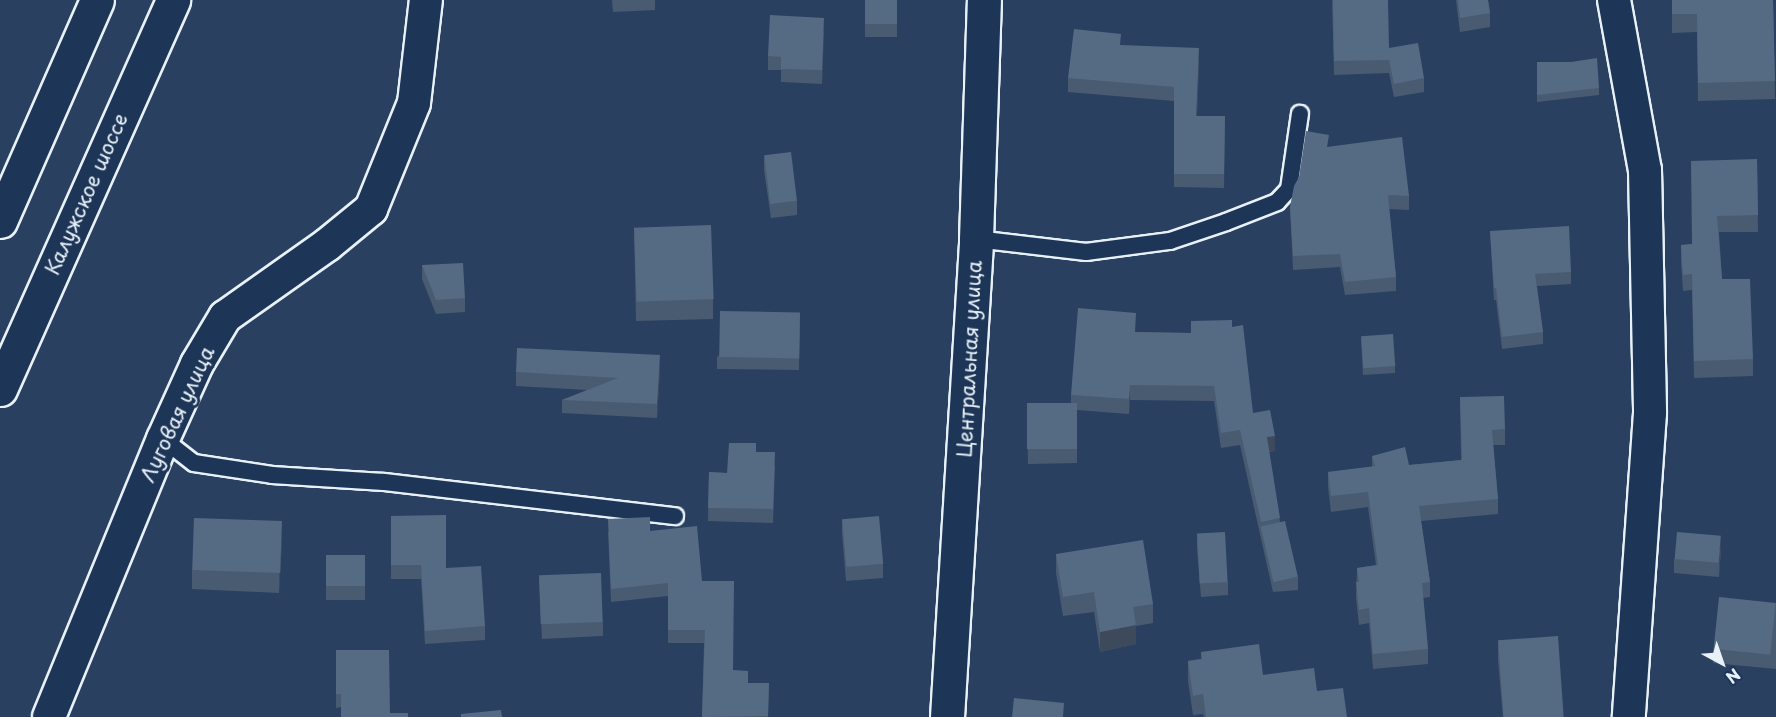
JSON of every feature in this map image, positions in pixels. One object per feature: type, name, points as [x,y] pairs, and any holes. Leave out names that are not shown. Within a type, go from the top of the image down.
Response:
[{"type":"main road","points":[[0,221],[97,0]]},
{"type":"main road","name":"Калужское шоссе","points":[[0,388],[173,0]]},
{"type":"main road","name":"Центральная улица","points":[[947,717],[976,239],[984,0]]},
{"type":"street","name":"Луговая улица","points":[[49,717],[163,439],[197,364],[225,316],[327,245],[372,209],[414,103],[426,0]]},
{"type":"street","points":[[1614,0],[1646,181],[1650,413],[1629,717]]},
{"type":"lane","points":[[976,239],[1086,252],[1170,241],[1226,222],[1277,202],[1288,189],[1300,114]]},
{"type":"lane","points":[[163,439],[194,464],[272,475],[384,482],[675,516]]},
{"type":"building","points":[[865,0],[897,0],[897,24],[865,24]]},
{"type":"building","points":[[1333,0],[1388,0],[1389,48],[1418,43],[1424,78],[1394,84],[1389,60],[1334,61]]},
{"type":"building","points":[[1458,0],[1488,0],[1490,13],[1460,18]]},
{"type":"building","points":[[1672,0],[1773,0],[1775,81],[1698,83],[1697,14],[1672,14]]},
{"type":"building","points":[[770,15],[824,18],[822,70],[781,69],[781,57],[768,56]]},
{"type":"building","points":[[1074,29],[1121,34],[1120,45],[1199,48],[1196,116],[1225,116],[1224,174],[1174,174],[1174,87],[1068,78]]},
{"type":"building","points":[[1597,58],[1599,88],[1537,95],[1537,62],[1571,62]]},
{"type":"building","points":[[1306,131],[1329,135],[1327,147],[1402,137],[1409,196],[1388,195],[1396,277],[1345,282],[1340,254],[1293,256],[1290,207],[1294,186],[1299,177]]},
{"type":"building","points":[[791,152],[797,201],[770,204],[764,155]]},
{"type":"building","points":[[1757,159],[1758,215],[1717,216],[1722,279],[1750,279],[1753,359],[1694,361],[1692,274],[1683,275],[1681,245],[1692,244],[1691,161]]},
{"type":"building","points":[[711,225],[714,299],[637,302],[634,228]]},
{"type":"building","points":[[1569,226],[1571,272],[1535,274],[1543,332],[1502,337],[1496,288],[1494,288],[1490,231]]},
{"type":"building","points":[[463,263],[465,298],[436,300],[422,265]]},
{"type":"building","points":[[1078,308],[1136,313],[1135,332],[1191,333],[1191,321],[1232,320],[1232,327],[1243,325],[1253,413],[1270,410],[1275,436],[1267,437],[1280,518],[1261,522],[1240,430],[1221,433],[1214,386],[1130,385],[1129,399],[1071,395]]},
{"type":"building","points":[[720,311],[800,312],[799,358],[719,357]]},
{"type":"building","points":[[1393,334],[1395,366],[1363,368],[1361,336]]},
{"type":"building","points":[[517,348],[660,355],[657,404],[562,400],[618,378],[516,372]]},
{"type":"building","points":[[1504,396],[1505,429],[1492,430],[1498,499],[1419,506],[1430,582],[1422,583],[1428,649],[1373,654],[1369,608],[1359,610],[1356,582],[1359,582],[1357,568],[1378,565],[1368,492],[1331,496],[1328,472],[1375,466],[1372,456],[1405,447],[1409,465],[1462,460],[1460,397]]},
{"type":"building","points":[[1027,403],[1077,403],[1077,449],[1027,449]]},
{"type":"building","points":[[729,443],[756,443],[756,452],[775,452],[773,509],[708,508],[709,472],[727,473]]},
{"type":"building","points":[[446,515],[446,568],[481,566],[485,626],[425,631],[421,565],[391,565],[391,516]]},
{"type":"building","points":[[879,516],[883,564],[846,567],[842,519]]},
{"type":"building","points":[[650,517],[650,531],[697,526],[702,581],[734,581],[733,670],[748,671],[748,683],[769,683],[768,716],[702,717],[705,630],[668,630],[668,583],[611,589],[608,519]]},
{"type":"building","points":[[194,518],[282,521],[280,573],[192,570]]},
{"type":"building","points":[[1285,521],[1298,577],[1273,582],[1261,527]]},
{"type":"building","points":[[1225,532],[1228,582],[1200,583],[1197,533]]},
{"type":"building","points":[[1677,532],[1721,536],[1718,563],[1675,559]]},
{"type":"building","points":[[1143,540],[1153,604],[1133,607],[1136,625],[1100,632],[1094,592],[1063,597],[1056,554]]},
{"type":"building","points":[[326,555],[365,555],[365,586],[326,586]]},
{"type":"building","points":[[601,573],[603,622],[541,624],[539,575]]},
{"type":"building","points":[[1719,597],[1776,603],[1770,655],[1714,649]]},
{"type":"building","points":[[1558,636],[1564,717],[1504,717],[1498,640]]},
{"type":"building","points":[[1259,644],[1263,675],[1314,668],[1317,691],[1343,688],[1347,717],[1206,717],[1203,694],[1193,696],[1188,661],[1202,659],[1201,652]]},
{"type":"building","points":[[336,650],[389,650],[390,713],[408,713],[408,717],[341,717],[341,694],[336,694]]},
{"type":"building","points":[[1014,698],[1064,703],[1063,717],[1012,717]]},
{"type":"building","points":[[501,710],[502,717],[461,717],[461,714]]}]
